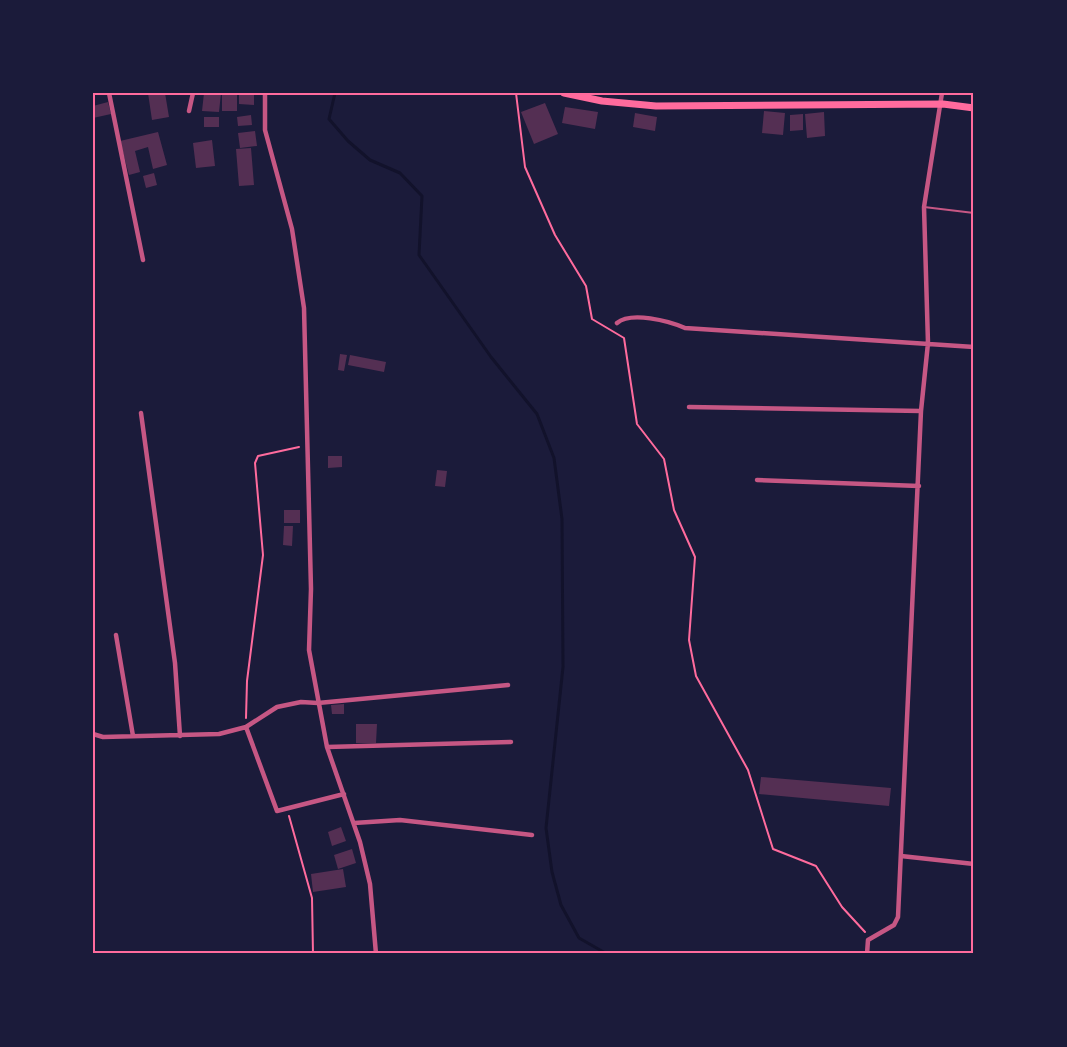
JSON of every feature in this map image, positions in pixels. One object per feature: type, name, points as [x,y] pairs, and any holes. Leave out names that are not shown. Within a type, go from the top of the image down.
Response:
[{"type":"main road","points":[[564,93],[602,101],[656,106],[942,104],[974,108]]},
{"type":"street","points":[[109,93],[143,260]]},
{"type":"street","points":[[189,111],[192,93]]},
{"type":"street","points":[[265,93],[265,130],[292,229],[304,308],[308,446],[309,650],[327,747],[354,823],[370,884],[376,954]]},
{"type":"street","points":[[867,954],[866,944],[870,938],[894,925],[898,917],[921,411],[928,344],[924,207],[942,93]]},
{"type":"street","points":[[617,323],[629,316],[636,316],[669,321],[685,328],[974,347]]},
{"type":"street","points":[[689,407],[921,411]]},
{"type":"street","points":[[141,413],[175,663],[180,736]]},
{"type":"street","points":[[757,480],[919,486]]},
{"type":"street","points":[[116,635],[133,736]]},
{"type":"street","points":[[93,735],[103,737],[219,734],[246,727],[277,707],[301,702],[318,703],[508,685]]},
{"type":"street","points":[[246,727],[274,808],[287,809],[344,794]]},
{"type":"street","points":[[327,747],[511,742]]},
{"type":"street","points":[[354,823],[400,820],[532,835]]},
{"type":"street","points":[[901,856],[974,864]]},
{"type":"lane","points":[[924,207],[974,213]]},
{"type":"path","points":[[516,93],[525,167],[555,235],[586,286],[592,319],[624,338],[637,424],[664,459],[674,510],[695,557],[689,640],[696,676],[748,770],[773,849],[816,866],[842,908],[870,938]]},
{"type":"path","points":[[246,727],[247,681],[263,555],[255,463],[258,456],[264,454],[308,446]]},
{"type":"path","points":[[287,809],[312,898],[314,954]]},
{"type":"building","points":[[148,93],[165,93],[169,117],[152,120]]},
{"type":"building","points":[[204,93],[221,93],[219,112],[202,111]]},
{"type":"building","points":[[222,93],[237,93],[237,111],[222,111]]},
{"type":"building","points":[[239,93],[254,93],[254,105],[239,104]]},
{"type":"building","points":[[108,102],[111,114],[93,118],[93,106]]},
{"type":"building","points":[[545,103],[558,134],[534,144],[521,112]]},
{"type":"building","points":[[565,107],[598,112],[595,129],[562,123]]},
{"type":"building","points":[[764,111],[785,113],[783,135],[762,133]]},
{"type":"building","points":[[824,112],[825,136],[807,138],[805,114]]},
{"type":"building","points":[[635,113],[657,117],[655,131],[633,127]]},
{"type":"building","points":[[803,114],[803,130],[790,131],[790,115]]},
{"type":"building","points":[[251,115],[252,125],[238,126],[237,117]]},
{"type":"building","points":[[204,117],[219,117],[219,127],[204,127]]},
{"type":"building","points":[[255,131],[257,146],[240,148],[238,133]]},
{"type":"building","points":[[158,132],[167,165],[153,169],[148,147],[135,151],[140,172],[129,175],[120,141]]},
{"type":"building","points":[[212,140],[215,166],[196,168],[193,143]]},
{"type":"building","points":[[251,148],[254,185],[239,186],[236,149]]},
{"type":"building","points":[[154,173],[157,185],[146,188],[143,176]]},
{"type":"building","points":[[340,354],[347,355],[344,371],[338,370]]},
{"type":"building","points":[[350,355],[386,362],[384,372],[348,365]]},
{"type":"building","points":[[328,456],[342,456],[342,467],[328,468]]},
{"type":"building","points":[[437,470],[447,471],[445,487],[435,486]]},
{"type":"building","points":[[284,510],[300,510],[300,523],[284,523]]},
{"type":"building","points":[[284,526],[293,526],[292,546],[283,545]]},
{"type":"building","points":[[344,704],[344,714],[332,714],[331,705]]},
{"type":"building","points":[[356,724],[377,724],[376,743],[356,743]]},
{"type":"building","points":[[761,777],[891,788],[889,806],[759,794]]},
{"type":"building","points":[[341,827],[346,841],[332,846],[328,832]]},
{"type":"building","points":[[352,849],[356,863],[338,869],[334,855]]},
{"type":"building","points":[[343,869],[346,887],[313,892],[311,874]]},
{"type":"waterway","points":[[335,93],[329,119],[348,141],[370,160],[400,173],[422,196],[419,255],[491,357],[537,414],[554,458],[562,519],[563,667],[546,828],[552,872],[561,905],[579,938],[607,954]]}]
